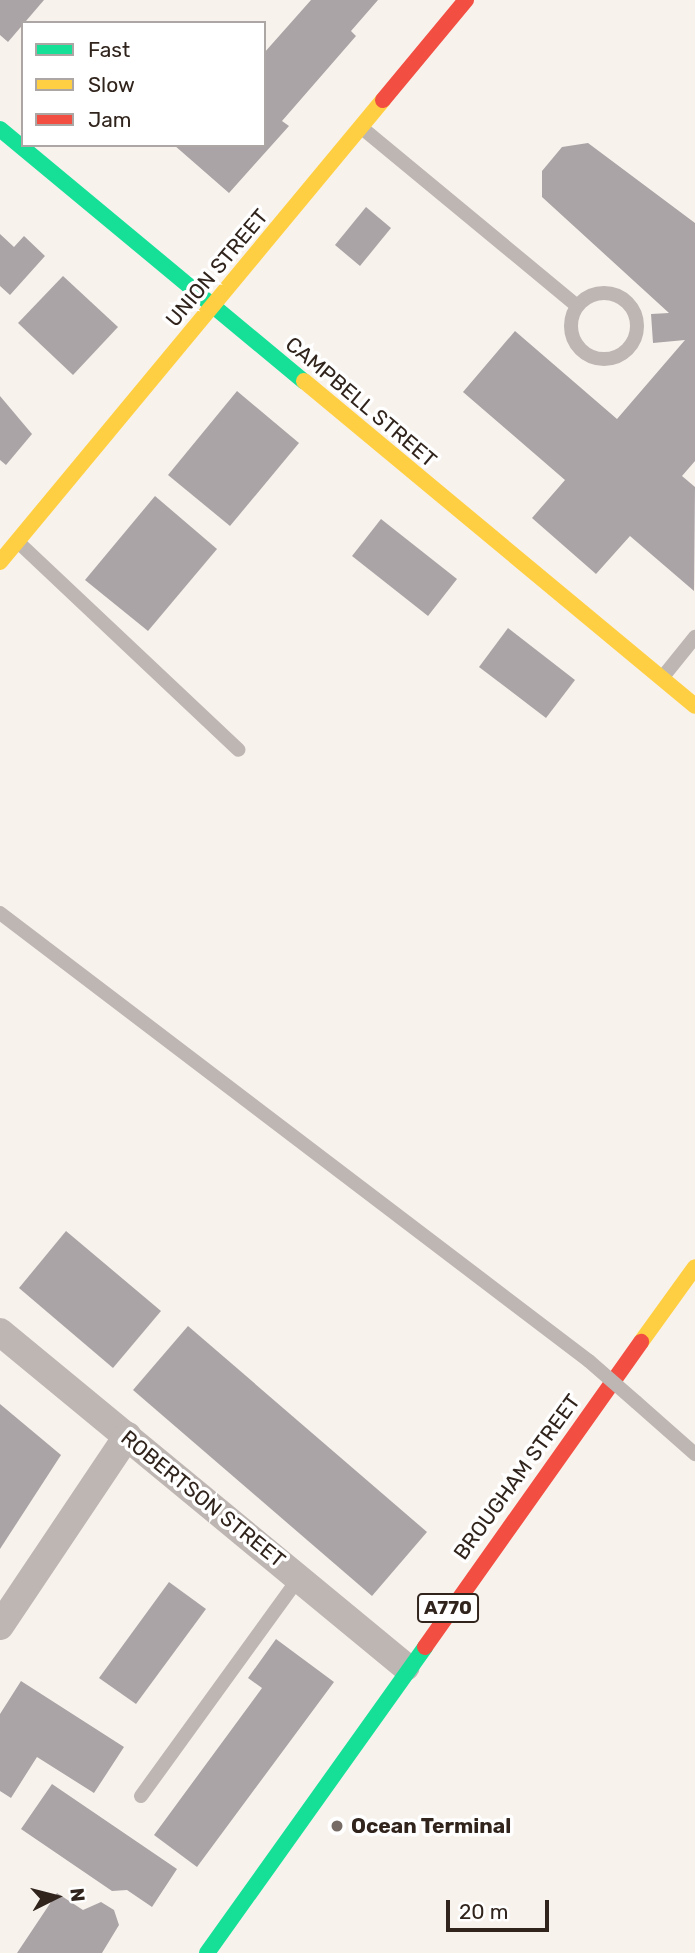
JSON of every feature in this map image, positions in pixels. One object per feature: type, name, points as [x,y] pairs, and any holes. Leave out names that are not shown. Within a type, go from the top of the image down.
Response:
[{"type":"street","name":"UNION STREET","points":[[0,562],[466,0]]},
{"type":"street","name":"CAMPBELL STREET","points":[[0,129],[21,146]]},
{"type":"street","name":"CAMPBELL STREET","points":[[22,147],[695,706]]},
{"type":"street","name":"BROUGHAM STREET","points":[[207,1953],[406,1667],[695,1267]]},
{"type":"street","name":"ROBERTSON STREET","points":[[0,1332],[406,1667]]},
{"type":"street","points":[[0,1626],[127,1436]]},
{"type":"lane","points":[[361,127],[577,306]]},
{"type":"lane","points":[[601,292],[626,300],[638,324],[629,348],[606,360],[582,351],[570,328],[577,306],[601,292]]},
{"type":"lane","points":[[17,541],[239,750]]},
{"type":"lane","points":[[661,679],[695,637]]},
{"type":"lane","points":[[0,913],[589,1361],[695,1454]]},
{"type":"lane","points":[[141,1796],[299,1578]]},
{"type":"building","points":[[0,0],[44,0],[26,21],[21,21],[21,27],[8,42],[0,35]]},
{"type":"building","points":[[311,0],[378,0],[351,31],[356,36],[282,121],[289,126],[229,193],[176,147],[266,147],[266,51]]},
{"type":"building","points":[[588,143],[695,223],[695,461],[682,476],[695,487],[694,591],[630,536],[596,574],[532,518],[565,480],[463,392],[515,331],[617,419],[685,340],[653,343],[651,314],[669,313],[542,197],[542,171],[562,147]]},
{"type":"building","points":[[366,207],[391,228],[360,266],[335,245]]},
{"type":"building","points":[[0,234],[14,247],[24,236],[45,256],[10,295],[0,286]]},
{"type":"building","points":[[63,276],[118,327],[73,375],[18,323]]},
{"type":"building","points":[[237,391],[299,443],[230,526],[168,475]]},
{"type":"building","points":[[0,396],[32,434],[6,465],[0,460]]},
{"type":"building","points":[[155,496],[217,549],[148,631],[85,580]]},
{"type":"building","points":[[381,519],[457,579],[428,616],[352,556]]},
{"type":"building","points":[[508,628],[575,680],[546,718],[479,667]]},
{"type":"building","points":[[66,1231],[161,1311],[113,1368],[19,1288]]},
{"type":"building","points":[[188,1326],[427,1532],[372,1596],[133,1390]]},
{"type":"building","points":[[0,1404],[61,1455],[0,1549]]},
{"type":"building","points":[[169,1582],[206,1609],[136,1704],[99,1678]]},
{"type":"building","points":[[276,1639],[334,1682],[197,1867],[154,1835],[262,1688],[248,1678]]},
{"type":"building","points":[[21,1681],[124,1747],[94,1793],[37,1757],[11,1798],[0,1791],[0,1714]]},
{"type":"building","points":[[52,1784],[177,1869],[152,1907],[127,1890],[112,1891],[21,1829]]},
{"type":"building","points":[[57,1893],[83,1910],[101,1902],[114,1910],[119,1925],[102,1953],[17,1953]]},
{"type":"traffic: fast","points":[[0,129],[21,146]]},
{"type":"traffic: fast","points":[[22,147],[304,381]]},
{"type":"traffic: fast","points":[[207,1953],[425,1647]]},
{"type":"traffic: slow","points":[[0,562],[383,100]]},
{"type":"traffic: slow","points":[[304,381],[695,706]]},
{"type":"traffic: slow","points":[[641,1342],[695,1267]]},
{"type":"traffic: jam","points":[[383,100],[466,0]]},
{"type":"traffic: jam","points":[[425,1647],[641,1342]]},
{"type":"place","name":"Ocean Terminal","points":[[337,1826]]}]
